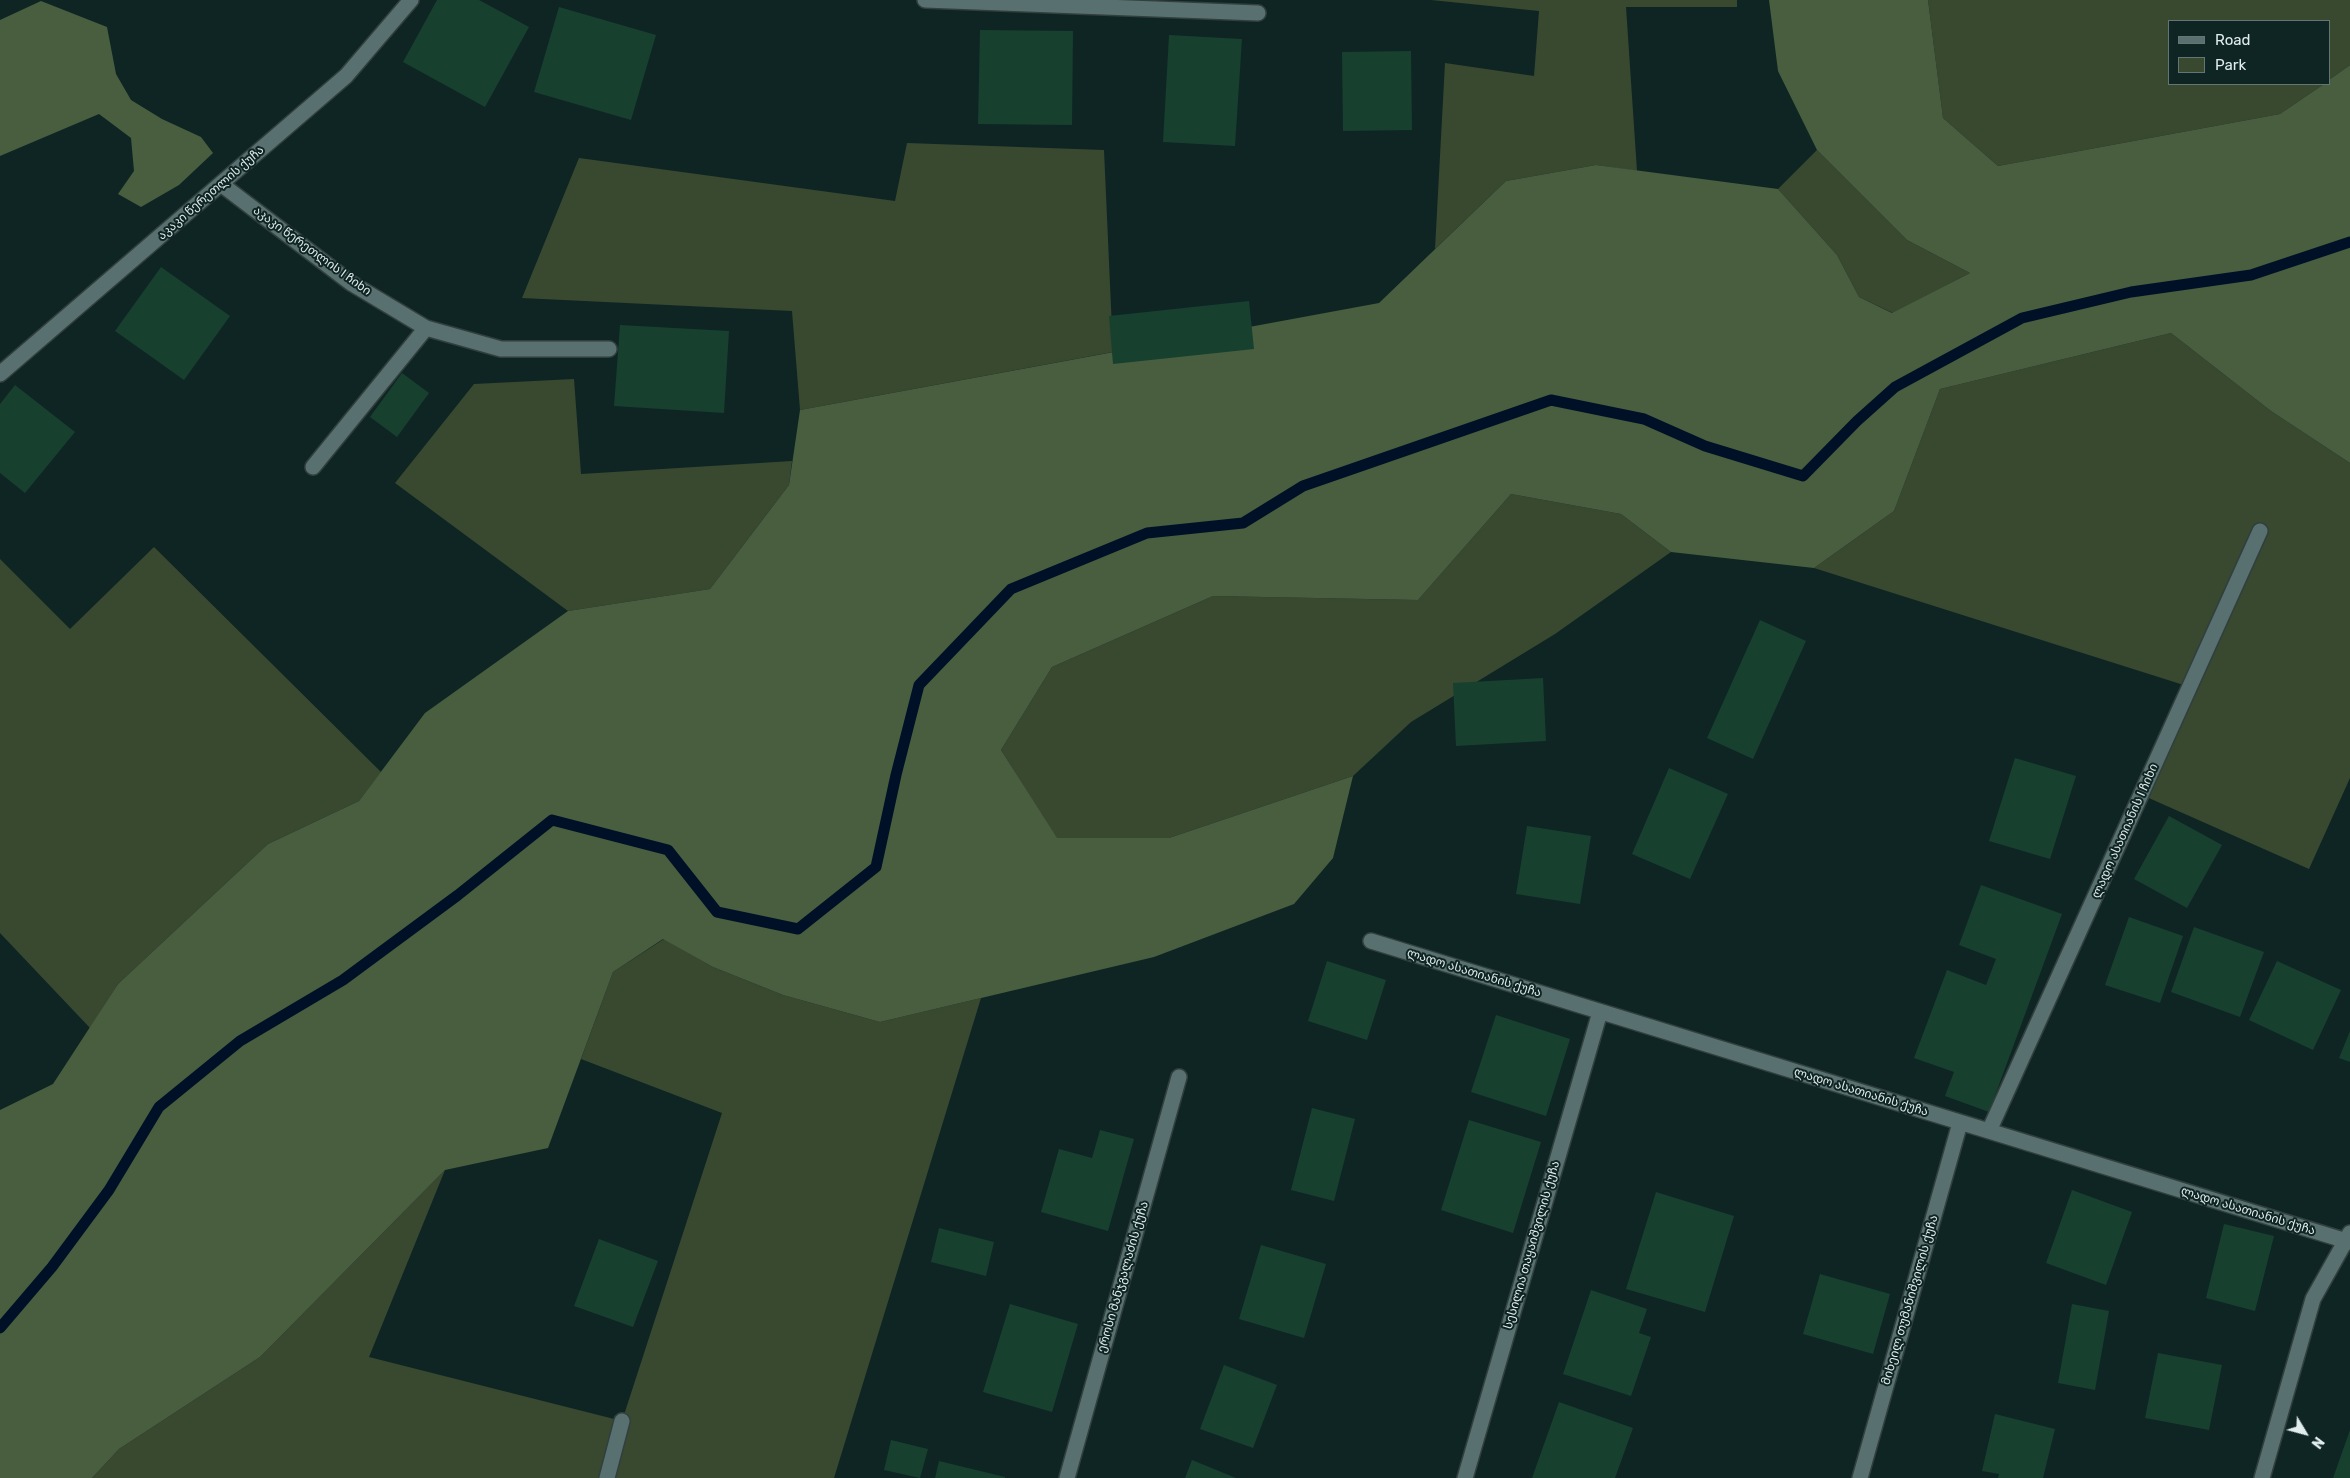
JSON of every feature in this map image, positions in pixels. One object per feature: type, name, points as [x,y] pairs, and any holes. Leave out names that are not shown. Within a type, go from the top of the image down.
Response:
[{"type":"street","name":"აკაკი წერეთლის ქუჩა","points":[[0,374],[346,76],[411,0]]},
{"type":"street","points":[[925,0],[1258,13]]},
{"type":"street","name":"აკაკი წერეთლის I ჩიხი","points":[[221,184],[351,282],[426,328],[501,349],[609,349]]},
{"type":"street","points":[[313,467],[426,328]]},
{"type":"street","name":"ლადო ასათიანის I ჩიხი","points":[[1989,1131],[2260,531]]},
{"type":"street","name":"ლადო ასათიანის ქუჩა","points":[[1371,942],[1960,1123],[2349,1239]]},
{"type":"street","name":"სესილია თაყაიშვილის ქუჩა","points":[[1465,1478],[1600,1012]]},
{"type":"street","name":"ეროსი მანჯგალაძის ქუჩა","points":[[1067,1478],[1179,1077]]},
{"type":"street","name":"მიხეილ თუმანიშვილის ქუჩა","points":[[1860,1478],[1960,1123]]},
{"type":"street","points":[[2262,1478],[2313,1299],[2349,1239]]},
{"type":"street","points":[[607,1478],[622,1421]]},
{"type":"green space","points":[[1431,0],[1737,0],[1737,7],[1626,7],[1637,171],[1596,165],[1506,181],[1435,249],[1445,63],[1534,76],[1539,11]]},
{"type":"green space","points":[[1769,0],[1928,0],[1943,118],[1998,166],[2280,114],[2323,85],[2330,85],[2330,79],[2350,65],[2350,463],[2271,411],[2171,333],[1940,389],[1894,511],[1814,568],[1671,552],[1621,514],[1511,494],[1418,600],[1213,596],[1052,667],[1001,750],[1057,838],[1169,838],[1353,776],[1333,858],[1294,904],[1154,957],[880,1022],[783,995],[713,967],[663,939],[613,972],[548,1148],[445,1170],[260,1357],[119,1449],[92,1478],[0,1478],[0,1110],[53,1084],[118,984],[268,844],[359,801],[425,713],[568,611],[710,589],[789,485],[800,410],[1379,303],[1506,181],[1596,165],[1778,189],[1837,255],[1859,297],[1892,313],[1970,273],[1907,240],[1817,150],[1778,71]]},
{"type":"green space","points":[[1928,0],[2350,0],[2350,65],[2330,79],[2330,20],[2168,20],[2168,85],[2323,85],[2280,114],[1998,166],[1943,118]]},
{"type":"green space","points":[[41,1],[107,27],[116,74],[131,100],[162,119],[201,137],[213,153],[179,185],[141,207],[118,194],[134,171],[131,138],[99,114],[0,156],[0,20]]},
{"type":"green space","points":[[907,143],[1104,150],[1113,352],[800,410],[792,311],[522,298],[579,158],[895,201]]},
{"type":"green space","points":[[1817,150],[1907,240],[1970,273],[1893,313],[1859,297],[1837,255],[1778,189]]},
{"type":"green space","points":[[2171,333],[2271,411],[2350,463],[2350,778],[2309,869],[2142,795],[2190,687],[1814,568],[1894,511],[1940,389]]},
{"type":"green space","points":[[574,379],[581,474],[792,461],[789,485],[710,589],[568,611],[395,483],[474,384]]},
{"type":"green space","points":[[1511,494],[1621,514],[1671,552],[1555,634],[1411,722],[1353,776],[1169,838],[1056,838],[1001,750],[1052,667],[1213,596],[1418,600]]},
{"type":"green space","points":[[154,547],[381,772],[359,801],[268,844],[118,984],[90,1028],[0,933],[0,559],[70,629]]},
{"type":"green space","points":[[664,939],[713,967],[783,995],[880,1022],[981,998],[834,1478],[92,1478],[119,1449],[260,1357],[445,1170],[369,1357],[622,1421],[722,1113],[581,1059],[613,972]]},
{"type":"building","points":[[437,0],[479,0],[529,27],[485,107],[403,62]]},
{"type":"building","points":[[559,7],[656,35],[631,120],[534,92]]},
{"type":"building","points":[[980,30],[1073,31],[1072,125],[978,124]]},
{"type":"building","points":[[1169,35],[1242,39],[1235,146],[1163,142]]},
{"type":"building","points":[[1411,51],[1412,130],[1343,131],[1342,52]]},
{"type":"building","points":[[161,267],[230,316],[184,380],[115,331]]},
{"type":"building","points":[[1249,301],[1254,349],[1113,364],[1109,316]]},
{"type":"building","points":[[620,325],[729,331],[724,413],[614,406]]},
{"type":"building","points":[[402,373],[429,393],[397,437],[370,417]]},
{"type":"building","points":[[15,385],[75,432],[25,493],[0,473],[0,404]]},
{"type":"building","points":[[1760,620],[1806,641],[1753,759],[1707,738]]},
{"type":"building","points":[[1543,678],[1546,741],[1456,746],[1453,683]]},
{"type":"building","points":[[2015,758],[2076,776],[2050,859],[1989,841]]},
{"type":"building","points":[[1669,768],[1728,794],[1690,879],[1632,854]]},
{"type":"building","points":[[2169,816],[2222,845],[2187,908],[2134,879]]},
{"type":"building","points":[[1527,826],[1591,836],[1580,904],[1516,894]]},
{"type":"building","points":[[1981,885],[2062,914],[1989,1112],[1945,1096],[1954,1072],[1914,1058],[1947,970],[1986,985],[1996,959],[1959,945]]},
{"type":"building","points":[[2129,917],[2183,936],[2160,1003],[2105,985]]},
{"type":"building","points":[[2194,927],[2264,952],[2240,1017],[2171,992]]},
{"type":"building","points":[[1327,961],[1386,980],[1367,1040],[1308,1021]]},
{"type":"building","points":[[2277,961],[2341,990],[2313,1050],[2249,1020]]},
{"type":"building","points":[[1496,1015],[1570,1039],[1546,1116],[1471,1092]]},
{"type":"building","points":[[2350,1031],[2350,1062],[2339,1058]]},
{"type":"building","points":[[1312,1108],[1355,1119],[1334,1201],[1291,1190]]},
{"type":"building","points":[[1469,1120],[1541,1142],[1513,1233],[1441,1210]]},
{"type":"building","points":[[1100,1130],[1134,1139],[1108,1231],[1041,1212],[1059,1149],[1092,1158]]},
{"type":"building","points":[[2072,1190],[2132,1212],[2106,1285],[2046,1263]]},
{"type":"building","points":[[1656,1192],[1734,1216],[1705,1312],[1626,1289]]},
{"type":"building","points":[[2224,1224],[2274,1236],[2255,1311],[2206,1298]]},
{"type":"building","points":[[939,1228],[994,1242],[986,1276],[931,1262]]},
{"type":"building","points":[[599,1239],[658,1261],[633,1327],[574,1306]]},
{"type":"building","points":[[1261,1245],[1326,1264],[1304,1338],[1239,1319]]},
{"type":"building","points":[[1820,1274],[1890,1294],[1873,1354],[1803,1334]]},
{"type":"building","points":[[1591,1290],[1647,1309],[1639,1333],[1651,1337],[1631,1396],[1563,1374]]},
{"type":"building","points":[[1010,1304],[1078,1324],[1052,1412],[983,1392]]},
{"type":"building","points":[[2072,1304],[2109,1311],[2095,1390],[2058,1383]]},
{"type":"building","points":[[2158,1353],[2222,1365],[2209,1430],[2145,1418]]},
{"type":"building","points":[[1224,1365],[1277,1385],[1253,1448],[1200,1429]]},
{"type":"building","points":[[1559,1402],[1633,1428],[1615,1478],[1532,1478]]},
{"type":"building","points":[[1995,1414],[2055,1429],[2043,1478],[1998,1478],[1999,1474],[1982,1471]]},
{"type":"building","points":[[2350,1430],[2350,1478],[2333,1478]]},
{"type":"building","points":[[891,1440],[928,1449],[920,1478],[884,1470]]},
{"type":"building","points":[[1192,1460],[1236,1478],[1185,1478]]},
{"type":"building","points":[[939,1461],[1005,1477],[1005,1478],[935,1478]]},
{"type":"waterway","points":[[0,1328],[52,1267],[109,1190],[159,1107],[240,1041],[343,980],[458,895],[552,820],[668,850],[717,912],[798,929],[876,867],[896,775],[919,685],[1011,589],[1147,533],[1243,523],[1303,486],[1551,400],[1644,419],[1705,446],[1803,476],[1857,421],[1895,387],[2022,318],[2131,292],[2251,275],[2350,242]]}]
